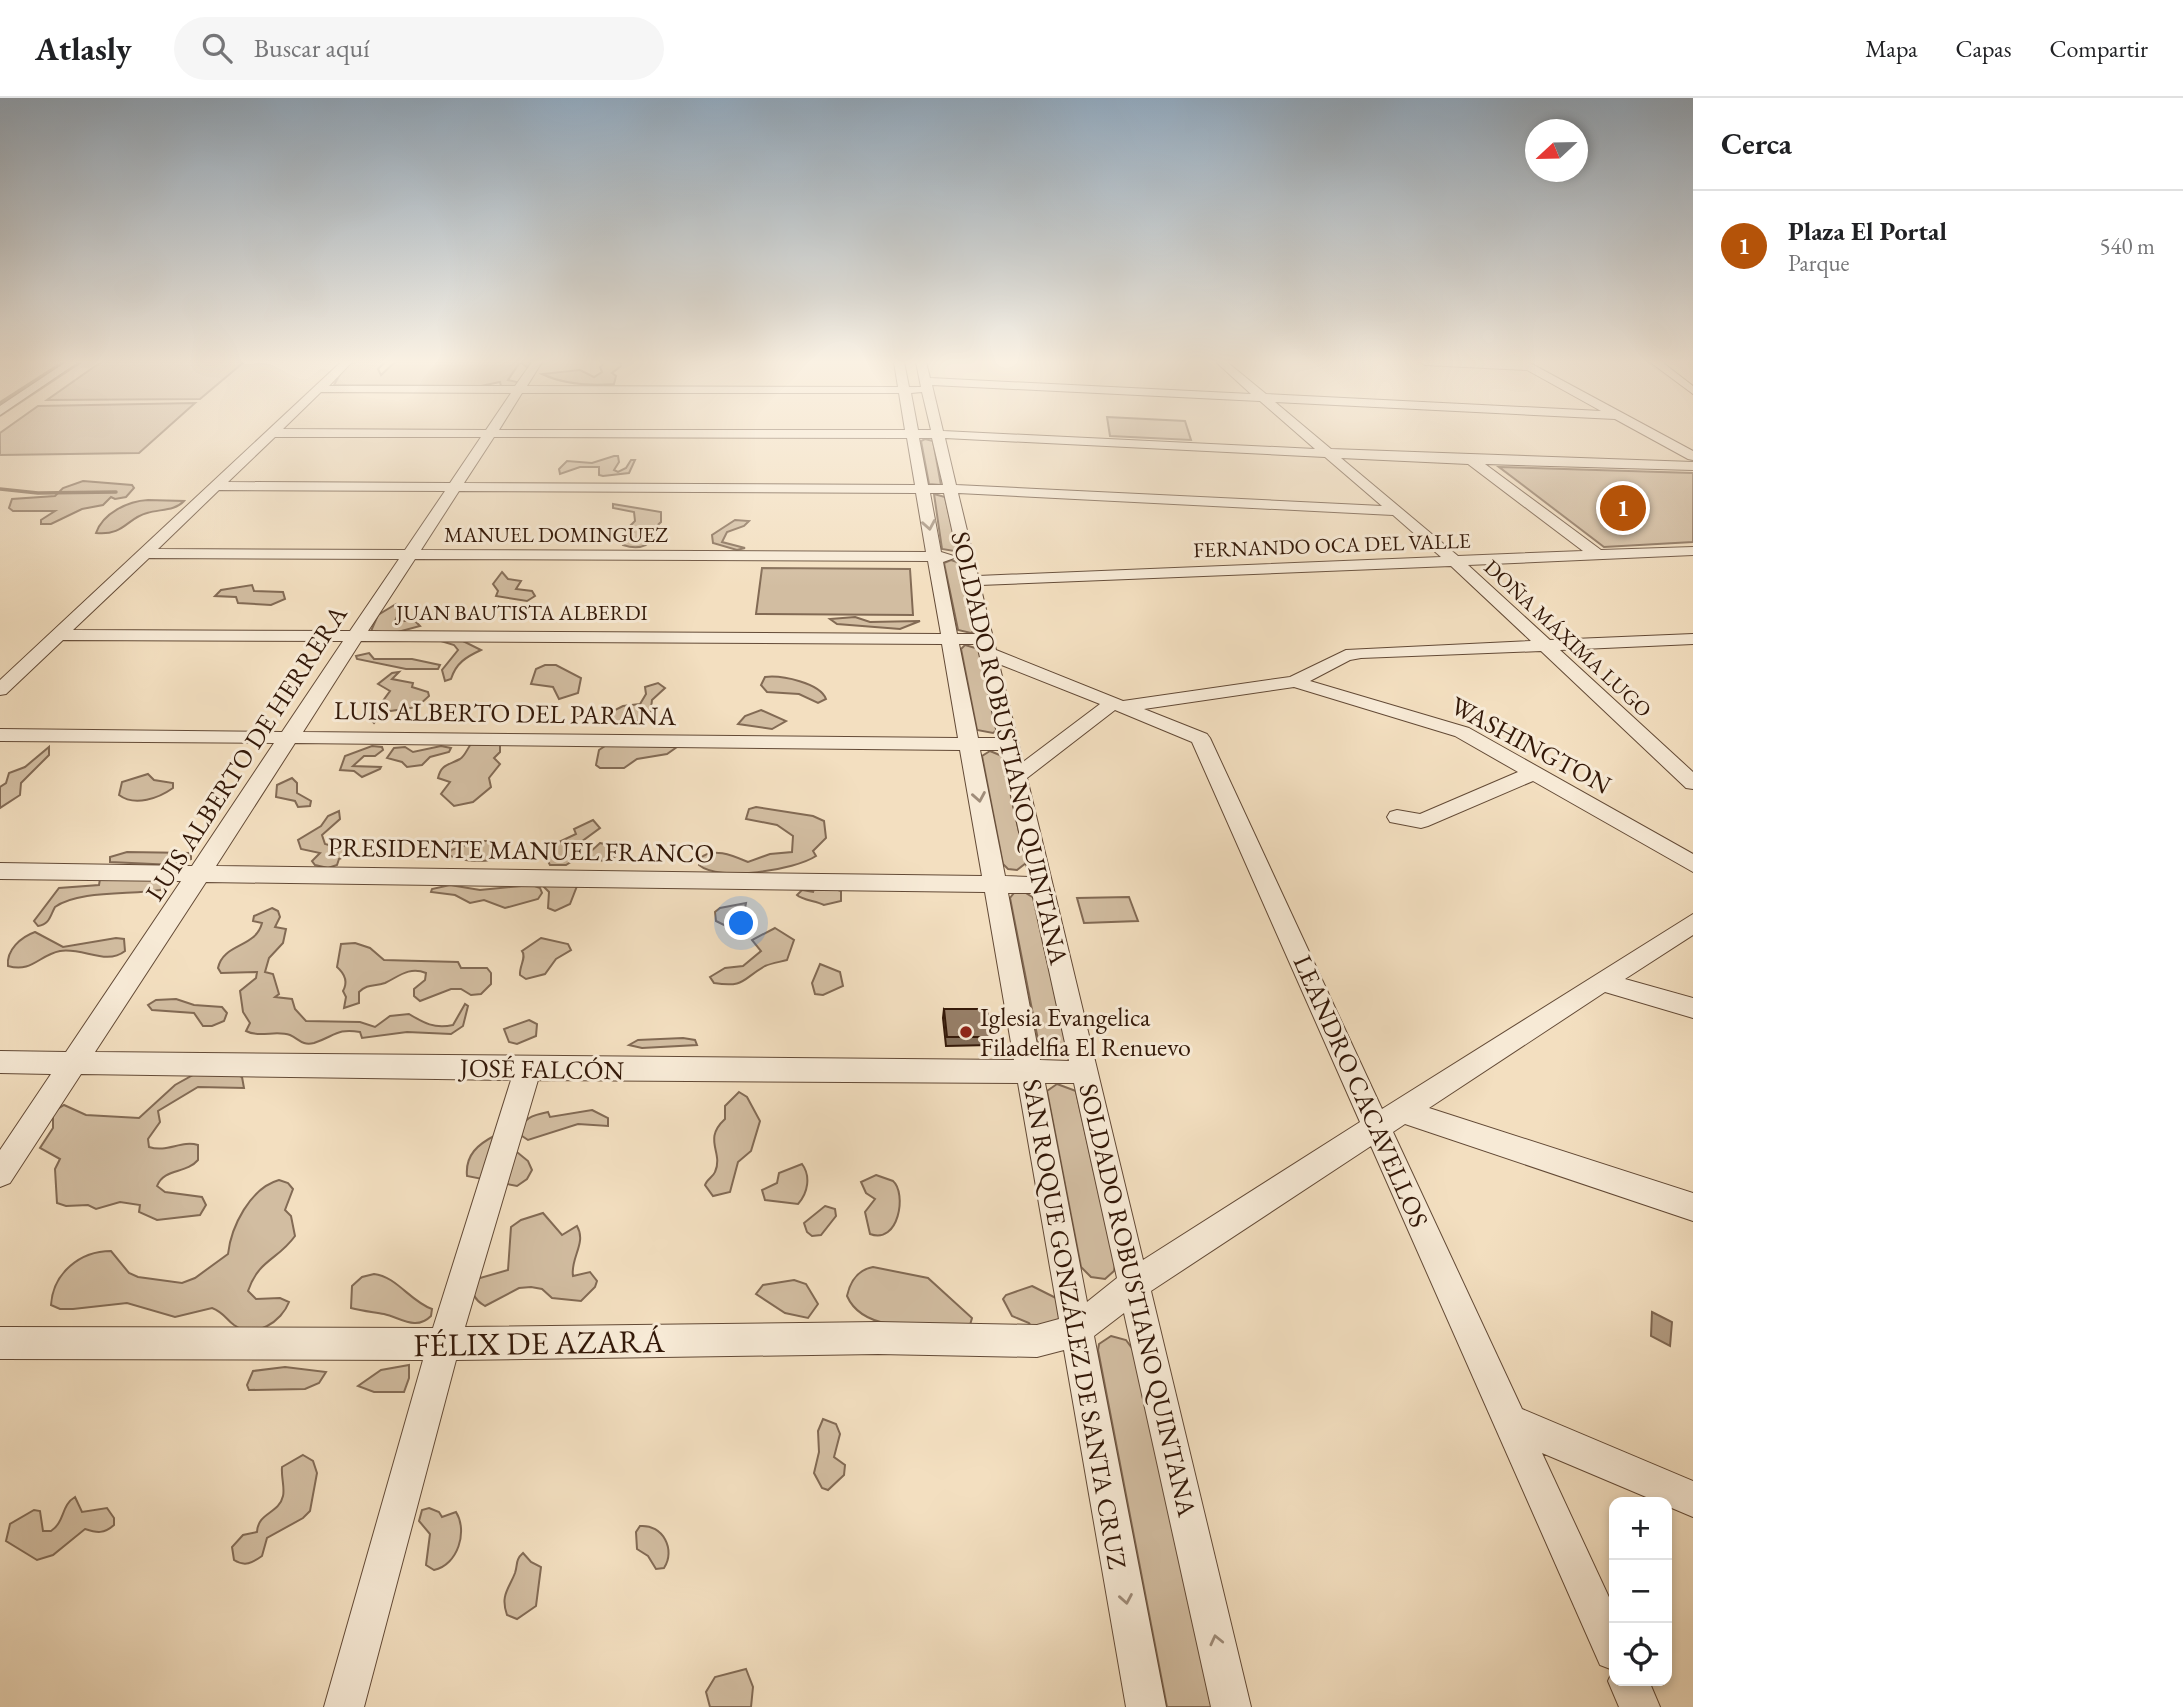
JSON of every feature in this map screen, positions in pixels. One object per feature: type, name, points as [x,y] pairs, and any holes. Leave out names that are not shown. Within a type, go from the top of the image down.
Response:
[{"type":"street","points":[[0,690],[268,437]]},
{"type":"street","name":"LUIS ALBERTO DE HERRERA","points":[[0,1174],[487,437]]},
{"type":"street","name":"SAN ROQUE GONZÁLEZ DE SANTA CRUZ","points":[[928,437],[938,489],[935,557],[1146,1707]]},
{"type":"street","points":[[995,437],[1471,460],[1693,466]]},
{"type":"street","name":"DOÑA MÁXIMA LUGO","points":[[1307,437],[1455,561],[1693,783]]},
{"type":"street","points":[[1657,437],[1693,456]]},
{"type":"street","points":[[1471,460],[1596,554]]},
{"type":"street","points":[[216,486],[938,489],[1395,512]]},
{"type":"street","name":"SOLDADO ROBUSTIANO QUINTANA","points":[[938,489],[969,569],[1231,1707]]},
{"type":"street","name":"FERNANDO OCA DEL VALLE","points":[[969,569],[1455,561],[1693,551]]},
{"type":"street","name":"MANUEL DOMINGUEZ","points":[[146,553],[935,557],[969,569]]},
{"type":"street","name":"JUAN BAUTISTA ALBERDI","points":[[58,635],[950,638],[987,646]]},
{"type":"street","points":[[1017,776],[1117,705],[1295,682],[1346,656],[1693,639]]},
{"type":"street","name":"LEANDRO CACAVELLOS","points":[[987,646],[1117,705],[1200,738],[1388,1118],[1511,1423],[1609,1640]]},
{"type":"street","name":"WASHINGTON","points":[[1295,682],[1462,732],[1693,864]]},
{"type":"street","name":"LUIS ALBERTO DEL PARANA","points":[[0,735],[1010,744]]},
{"type":"street","points":[[1397,817],[1421,821],[1440,815],[1534,773]]},
{"type":"street","name":"PRESIDENTE MANUEL FRANCO","points":[[0,871],[1042,885]]},
{"type":"street","points":[[1077,1331],[1135,1283],[1693,923]]},
{"type":"street","points":[[1602,982],[1693,1009]]},
{"type":"street","name":"JOSÉ FALCÓN","points":[[0,1062],[528,1069],[1085,1072]]},
{"type":"street","points":[[344,1707],[444,1345],[528,1069]]},
{"type":"street","points":[[1388,1118],[1693,1207]]},
{"type":"street","name":"FÉLIX DE AZARÁ","points":[[0,1343],[444,1345],[878,1338],[1037,1341],[1077,1331]]},
{"type":"street","points":[[1511,1423],[1693,1499]]},
{"type":"street","points":[[1630,1686],[1640,1707]]},
{"type":"shaded area","points":[[0,437],[157,437],[139,453],[0,455]]},
{"type":"shaded area","points":[[1132,437],[1190,437],[1191,440]]},
{"type":"shaded area","points":[[921,441],[933,441],[941,485],[929,484]]},
{"type":"shaded area","points":[[618,456],[619,462],[614,470],[618,472],[626,468],[631,460],[635,460],[629,473],[603,476],[599,475],[599,467],[580,467],[560,474],[559,469],[567,461],[592,463]]},
{"type":"shaded area","points":[[1499,467],[1693,473],[1693,542],[1604,547]]},
{"type":"shaded area","points":[[83,481],[132,485],[134,488],[126,497],[111,497],[103,505],[82,509],[51,524],[41,524],[41,520],[55,511],[13,511],[9,508],[12,499],[55,496],[63,488]]},
{"type":"shaded area","points":[[934,494],[945,497],[957,548],[954,551],[942,549]]},
{"type":"shaded area","points":[[148,500],[184,501],[172,508],[140,515],[113,532],[96,533],[104,520],[117,509]]},
{"type":"shaded area","points":[[613,504],[661,512],[661,522],[650,532],[654,537],[651,541],[640,547],[623,545],[624,539],[634,532],[630,526],[635,521],[634,512],[613,508]]},
{"type":"shaded area","points":[[735,520],[749,521],[744,526],[727,532],[722,542],[745,548],[737,550],[713,543],[712,535]]},
{"type":"shaded area","points":[[951,560],[960,563],[975,630],[971,633],[958,630],[944,563]]},
{"type":"shaded area","points":[[762,568],[910,569],[913,615],[756,614]]},
{"type":"shaded area","points":[[502,572],[508,579],[521,581],[516,589],[532,591],[535,596],[527,601],[496,596],[498,591],[493,584]]},
{"type":"shaded area","points":[[252,585],[254,591],[283,592],[285,599],[271,605],[238,603],[236,597],[215,596],[221,590]]},
{"type":"shaded area","points":[[396,604],[400,610],[395,621],[415,621],[420,626],[394,633],[371,631],[378,615]]},
{"type":"shaded area","points":[[855,617],[870,622],[920,621],[900,629],[837,624],[830,619]]},
{"type":"shaded area","points":[[441,641],[463,641],[481,650],[462,661],[451,679],[445,681],[442,670],[458,650],[454,645]]},
{"type":"shaded area","points":[[965,645],[979,649],[997,730],[993,733],[977,730],[961,649]]},
{"type":"shaded area","points":[[369,653],[374,659],[412,659],[440,665],[438,669],[406,669],[357,659],[356,656]]},
{"type":"shaded area","points":[[545,665],[556,665],[581,678],[578,693],[559,699],[553,687],[531,684],[536,669]]},
{"type":"shaded area","points":[[399,672],[392,679],[413,683],[412,687],[428,692],[429,696],[417,707],[384,712],[374,723],[372,716],[390,691],[378,684],[392,673]]},
{"type":"shaded area","points":[[765,677],[781,677],[809,684],[826,699],[818,703],[799,694],[767,692],[761,685]]},
{"type":"shaded area","points":[[658,683],[665,688],[652,700],[650,717],[623,726],[604,722],[607,714],[623,706],[640,704],[646,694],[645,687]]},
{"type":"shaded area","points":[[761,710],[786,721],[772,729],[738,724],[745,716]]},
{"type":"shaded area","points":[[471,744],[500,745],[500,752],[494,758],[500,764],[489,778],[491,787],[473,802],[454,806],[441,794],[450,782],[438,778],[439,773],[443,767],[462,758]]},
{"type":"shaded area","points":[[372,746],[382,747],[383,750],[375,756],[364,756],[353,766],[381,767],[380,769],[362,777],[354,771],[340,770],[345,756]]},
{"type":"shaded area","points":[[441,746],[451,748],[449,752],[430,757],[422,765],[407,767],[402,762],[387,758],[394,748],[405,747],[413,752]]},
{"type":"shaded area","points":[[605,746],[677,747],[667,754],[637,759],[624,768],[600,768],[596,765],[599,750]]},
{"type":"shaded area","points":[[49,747],[49,755],[21,783],[20,795],[0,808],[0,787],[6,783],[9,773],[25,767]]},
{"type":"shaded area","points":[[990,751],[1002,756],[1026,863],[1017,870],[1008,869],[1003,864],[982,756]]},
{"type":"shaded area","points":[[148,774],[154,780],[173,783],[173,788],[147,800],[125,799],[119,795],[122,782]]},
{"type":"shaded area","points":[[292,778],[297,783],[297,793],[311,801],[310,806],[298,807],[295,801],[276,797],[277,785]]},
{"type":"shaded area","points":[[756,807],[813,816],[824,821],[826,838],[813,851],[816,856],[792,866],[757,872],[723,873],[699,865],[699,859],[710,853],[723,853],[748,862],[770,854],[792,852],[793,836],[777,825],[746,819],[749,809]]},
{"type":"shaded area","points":[[339,811],[340,819],[322,835],[325,844],[336,847],[353,845],[356,852],[339,859],[337,865],[328,868],[315,865],[312,861],[320,853],[301,849],[298,840],[321,826],[328,816]]},
{"type":"shaded area","points":[[593,820],[600,828],[577,845],[580,856],[566,865],[550,865],[542,850],[576,834],[574,829]]},
{"type":"shaded area","points":[[478,841],[493,841],[500,850],[491,860],[486,861],[463,860],[449,855],[451,850]]},
{"type":"shaded area","points":[[600,843],[623,850],[612,859],[599,861],[588,854]]},
{"type":"shaded area","points":[[127,852],[191,853],[191,859],[174,865],[110,862],[110,857]]},
{"type":"shaded area","points":[[166,878],[164,888],[160,890],[77,898],[55,907],[45,923],[38,926],[34,921],[59,888],[99,885],[100,879]]},
{"type":"shaded area","points":[[450,885],[480,890],[532,885],[540,888],[542,893],[538,899],[505,908],[484,900],[470,903],[455,895],[431,892],[432,889]]},
{"type":"shaded area","points":[[543,886],[577,886],[570,904],[555,911],[548,908],[549,892]]},
{"type":"shaded area","points":[[829,887],[841,891],[841,901],[824,905],[797,895],[802,890],[814,892],[808,889]]},
{"type":"shaded area","points":[[1024,892],[1034,898],[1066,1045],[1058,1055],[1045,1053],[1039,1045],[1010,898],[1014,893]]},
{"type":"shaded area","points":[[1129,897],[1138,921],[1084,923],[1077,898]]},
{"type":"shaded area","points":[[746,903],[741,928],[732,929],[716,921],[715,912],[720,908]]},
{"type":"shaded area","points":[[272,908],[278,911],[280,917],[275,927],[286,929],[283,943],[269,958],[265,972],[273,974],[279,994],[275,997],[292,999],[295,1009],[306,1021],[360,1022],[375,1027],[390,1016],[409,1014],[430,1024],[446,1026],[453,1025],[465,1004],[468,1006],[463,1026],[451,1034],[407,1032],[362,1038],[360,1032],[346,1031],[310,1044],[290,1035],[246,1031],[250,1023],[243,1012],[240,991],[256,978],[257,972],[221,973],[218,968],[226,954],[259,931],[262,923],[253,921],[254,916]]},
{"type":"shaded area","points":[[775,928],[794,940],[787,960],[765,966],[738,983],[714,983],[710,977],[725,968],[743,966],[761,951],[752,940]]},
{"type":"shaded area","points":[[35,932],[63,947],[124,939],[125,951],[118,955],[102,957],[77,951],[60,951],[23,967],[8,966],[12,950],[25,937]]},
{"type":"shaded area","points":[[541,938],[568,944],[571,950],[556,959],[545,974],[526,979],[520,975],[524,956],[522,951]]},
{"type":"shaded area","points":[[355,943],[370,948],[384,960],[458,962],[461,968],[487,968],[491,973],[491,984],[481,994],[471,995],[461,989],[451,989],[420,1001],[414,996],[414,989],[425,980],[426,973],[414,971],[385,983],[365,987],[359,992],[359,1003],[344,1008],[344,975],[337,967],[341,944]]},
{"type":"shaded area","points":[[820,964],[840,972],[843,986],[823,995],[815,994],[812,983]]},
{"type":"shaded area","points":[[176,999],[194,1005],[222,1007],[227,1013],[224,1021],[203,1026],[194,1013],[152,1010],[148,1005],[156,1000]]},
{"type":"shaded area","points":[[529,1020],[537,1024],[536,1036],[517,1044],[509,1042],[504,1029]]},
{"type":"shaded area","points":[[638,1040],[695,1040],[697,1045],[642,1048],[629,1045]]},
{"type":"shaded area","points":[[234,1073],[242,1077],[244,1088],[198,1087],[158,1111],[160,1122],[148,1139],[149,1147],[156,1148],[198,1145],[198,1160],[165,1176],[157,1186],[165,1192],[202,1197],[206,1205],[200,1215],[157,1220],[139,1212],[140,1205],[120,1202],[96,1209],[88,1205],[66,1206],[57,1203],[55,1169],[60,1159],[40,1148],[53,1128],[53,1112],[64,1105],[86,1115],[139,1118],[175,1085],[193,1075]]},
{"type":"shaded area","points":[[1057,1084],[1076,1091],[1115,1265],[1114,1271],[1105,1279],[1091,1277],[1081,1267],[1047,1091]]},
{"type":"shaded area","points":[[739,1092],[747,1097],[760,1121],[751,1151],[738,1162],[730,1192],[713,1196],[705,1185],[717,1165],[715,1133],[725,1119],[725,1106]]},
{"type":"shaded area","points":[[592,1110],[608,1118],[608,1126],[578,1124],[528,1140],[519,1134],[526,1121],[538,1114],[548,1112],[550,1117]]},
{"type":"shaded area","points":[[496,1135],[528,1161],[532,1170],[527,1179],[517,1186],[467,1176],[468,1162],[474,1151]]},
{"type":"shaded area","points":[[802,1164],[807,1174],[807,1184],[798,1204],[765,1200],[762,1190],[777,1183],[779,1173]]},
{"type":"shaded area","points":[[876,1175],[893,1181],[897,1187],[900,1206],[894,1225],[888,1232],[880,1235],[870,1234],[865,1212],[875,1199],[866,1193],[861,1182]]},
{"type":"shaded area","points":[[279,1180],[288,1183],[293,1189],[285,1210],[291,1216],[295,1236],[263,1266],[252,1280],[248,1291],[256,1299],[280,1298],[289,1302],[280,1316],[267,1326],[242,1329],[212,1308],[175,1317],[127,1303],[73,1309],[60,1309],[51,1305],[57,1283],[70,1266],[100,1252],[111,1251],[129,1273],[138,1277],[182,1283],[195,1278],[228,1254],[233,1232],[244,1210],[259,1191]]},
{"type":"shaded area","points":[[825,1206],[835,1209],[836,1216],[821,1235],[812,1236],[807,1232],[804,1223]]},
{"type":"shaded area","points":[[543,1213],[562,1235],[577,1226],[580,1238],[573,1276],[590,1272],[597,1281],[595,1287],[581,1301],[552,1298],[542,1289],[519,1288],[485,1306],[474,1295],[473,1280],[508,1270],[511,1227],[521,1220]]},
{"type":"shaded area","points":[[873,1267],[928,1278],[972,1318],[970,1325],[901,1326],[869,1318],[856,1309],[847,1296],[855,1277]]},
{"type":"shaded area","points":[[374,1274],[389,1279],[424,1306],[432,1309],[431,1316],[420,1323],[414,1323],[351,1308],[352,1286],[362,1277]]},
{"type":"shaded area","points":[[794,1280],[806,1284],[818,1304],[808,1318],[785,1313],[756,1294],[763,1285]]},
{"type":"shaded area","points":[[1032,1286],[1056,1298],[1061,1318],[1036,1333],[1029,1323],[1012,1316],[1003,1299],[1006,1295]]},
{"type":"shaded area","points":[[1652,1312],[1672,1322],[1670,1346],[1651,1336]]},
{"type":"shaded area","points":[[1111,1336],[1126,1340],[1134,1351],[1212,1707],[1167,1707],[1098,1350],[1099,1344]]},
{"type":"shaded area","points":[[409,1365],[409,1378],[404,1392],[374,1392],[358,1386],[381,1370]]},
{"type":"shaded area","points":[[285,1367],[326,1372],[319,1383],[305,1389],[249,1390],[247,1385],[253,1371]]},
{"type":"shaded area","points":[[823,1419],[836,1424],[840,1434],[834,1457],[845,1465],[844,1475],[828,1490],[822,1488],[814,1473],[819,1452],[818,1431]]},
{"type":"shaded area","points":[[303,1455],[313,1461],[317,1473],[310,1511],[303,1518],[267,1538],[262,1556],[245,1564],[234,1560],[232,1547],[243,1535],[257,1532],[261,1520],[281,1502],[282,1467]]},
{"type":"shaded area","points":[[75,1497],[82,1512],[107,1508],[114,1518],[114,1525],[100,1532],[85,1529],[53,1555],[37,1560],[6,1541],[10,1524],[34,1510],[40,1511],[43,1531],[51,1531],[59,1523],[67,1504]]},
{"type":"shaded area","points":[[429,1508],[439,1512],[442,1517],[456,1512],[461,1528],[455,1554],[449,1562],[434,1570],[426,1565],[430,1534],[419,1521],[422,1510]]},
{"type":"shaded area","points":[[640,1526],[655,1529],[665,1540],[669,1554],[664,1568],[656,1569],[648,1556],[637,1549],[636,1532]]},
{"type":"shaded area","points":[[523,1553],[531,1562],[541,1567],[536,1606],[517,1619],[507,1615],[505,1597]]},
{"type":"shaded area","points":[[746,1669],[753,1687],[751,1707],[710,1707],[706,1692],[715,1677]]},
{"type":"building","name":"Iglesia Evangelica Filadelfia El Renuevo","points":[[944,1009],[987,1009],[991,1037],[947,1037]]},
{"type":"waterway","points":[[0,489],[38,493],[116,492]]},
{"type":"place","name":"Plaza El Portal","points":[[1623,508]]},
{"type":"place","name":"Iglesia Evangelica Filadelfia El Renuevo","points":[[966,1032]]}]
